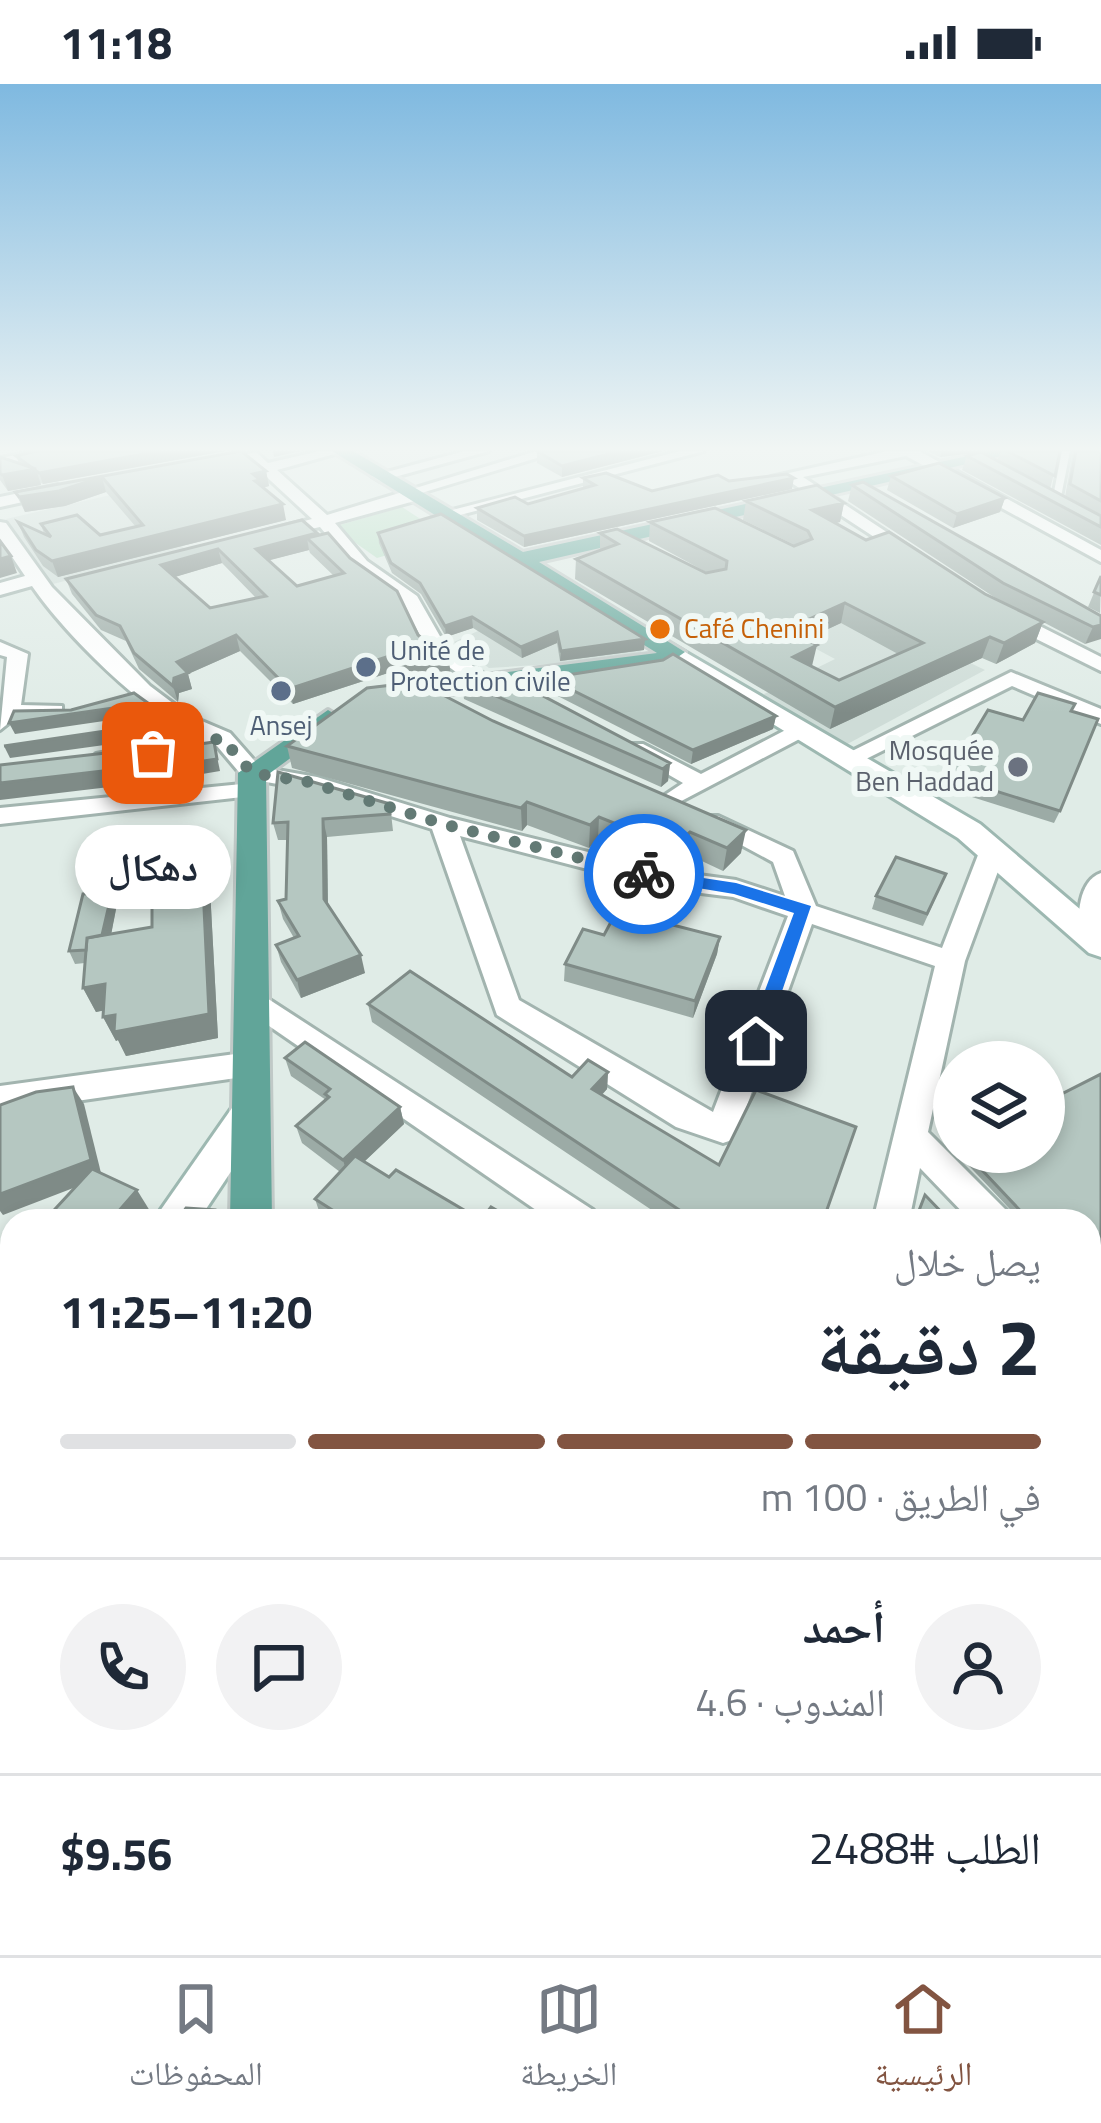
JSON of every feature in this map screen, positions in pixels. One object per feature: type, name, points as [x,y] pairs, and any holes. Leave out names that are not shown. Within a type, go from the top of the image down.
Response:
[{"type":"main road","points":[[250,1209],[246,1119],[253,1000],[252,782],[354,703],[412,689],[661,662],[673,652],[482,538]]},
{"type":"main road","points":[[518,560],[618,538]]},
{"type":"street","points":[[10,538],[142,691],[182,721],[222,738],[252,782]]},
{"type":"street","points":[[339,538],[361,565],[410,600],[437,649],[492,681],[541,700]]},
{"type":"street","points":[[620,538],[656,557]]},
{"type":"street","points":[[885,538],[929,568]]},
{"type":"street","points":[[890,542],[904,538]]},
{"type":"street","points":[[1066,538],[1101,557]]},
{"type":"street","points":[[0,589],[50,585]]},
{"type":"street","points":[[988,607],[1101,665]]},
{"type":"street","points":[[0,648],[18,654],[3,716],[74,710]]},
{"type":"street","points":[[673,652],[969,831],[991,855],[1096,927],[1101,882]]},
{"type":"street","points":[[848,759],[1011,678],[1101,718],[1101,692]]},
{"type":"street","points":[[412,689],[451,710]]},
{"type":"street","points":[[113,700],[142,691]]},
{"type":"street","points":[[136,728],[182,721]]},
{"type":"street","points":[[443,824],[507,1007],[688,1118],[723,1129],[804,910],[784,857],[658,797],[699,782],[801,729]]},
{"type":"street","points":[[79,763],[222,738]]},
{"type":"street","points":[[620,741],[699,782]]},
{"type":"street","points":[[0,816],[252,782],[309,782],[443,824],[661,879],[736,889],[951,961]]},
{"type":"street","points":[[894,1209],[951,961],[991,855]]},
{"type":"street","points":[[253,1000],[563,1209]]},
{"type":"street","points":[[0,1099],[250,1064]]},
{"type":"street","points":[[182,1209],[246,1119]]},
{"type":"street","points":[[910,1136],[982,1209]]},
{"type":"shaded area","points":[[20,538],[175,538],[186,550],[53,584]]},
{"type":"shaded area","points":[[829,595],[985,670],[840,748],[754,699],[835,659],[766,622]]},
{"type":"shaded area","points":[[550,598],[652,658],[489,668],[454,642]]},
{"type":"green space","points":[[349,538],[444,538],[377,558]]},
{"type":"building","points":[[28,538],[144,538],[52,561]]},
{"type":"building","points":[[229,538],[297,538],[256,549],[297,586],[344,573],[307,538],[333,538],[350,558],[397,591],[418,635],[449,661],[387,669],[417,647],[289,689],[236,635],[177,662],[188,673],[174,678],[173,686],[134,653],[120,626],[96,615],[66,579]],"holes":[[[218,549],[266,596],[210,608],[161,565]]]},
{"type":"building","points":[[380,538],[481,538],[645,639],[561,651],[557,632],[521,647],[472,617],[445,626],[420,583],[391,563]]},
{"type":"building","points":[[609,538],[636,538],[706,573],[726,569],[727,561],[682,538],[778,538],[794,546],[812,539],[899,538],[985,594],[1043,622],[1004,643],[990,637],[835,707],[576,559],[618,544]],"holes":[[[845,603],[923,643],[839,680],[793,657],[817,645],[787,629]]]},
{"type":"building","points":[[934,538],[963,538],[1101,616],[1101,625],[1093,627],[1003,583]]},
{"type":"building","points":[[0,541],[11,556],[0,559]]},
{"type":"building","points":[[673,654],[776,716],[693,750],[548,678],[663,660]]},
{"type":"building","points":[[490,677],[526,687],[670,763],[663,769],[462,681]]},
{"type":"building","points":[[418,682],[493,721],[746,830],[727,848],[690,832],[676,844],[664,843],[599,817],[590,825],[527,802],[521,808],[287,746],[367,688]]},
{"type":"building","points":[[134,693],[148,703],[9,723],[14,711],[71,710]]},
{"type":"building","name":"Mosquée Ben Haddad","points":[[1038,693],[1075,704],[1071,711],[1098,719],[1060,811],[957,779],[952,770],[988,710],[1023,720]]},
{"type":"building","points":[[214,742],[217,759],[157,768],[157,750]]},
{"type":"building","points":[[141,749],[137,767],[0,783],[0,765]]},
{"type":"building","points":[[278,772],[390,804],[390,814],[323,819],[324,899],[361,955],[297,980],[276,945],[299,936],[278,901],[286,899],[288,822],[273,823]]},
{"type":"building","points":[[896,857],[946,874],[927,914],[876,896]]},
{"type":"building","points":[[202,865],[209,1014],[114,1032],[115,1015],[103,1017],[105,984],[83,988],[87,938],[152,927],[152,873]]},
{"type":"building","points":[[112,892],[102,935],[87,938],[86,950],[69,951],[83,894]]},
{"type":"building","points":[[644,902],[668,909],[661,922],[720,937],[695,1001],[565,964],[583,929],[604,935],[619,907],[638,912]]},
{"type":"building","points":[[410,971],[572,1077],[588,1060],[608,1072],[592,1089],[719,1165],[756,1090],[856,1127],[827,1209],[678,1209],[368,1004]]},
{"type":"building","points":[[305,1042],[400,1107],[343,1160],[296,1126],[329,1097],[325,1094],[330,1089],[285,1058]]},
{"type":"building","points":[[1101,1074],[1101,1209],[1019,1209],[985,1173],[1065,1173],[1065,1092]]},
{"type":"building","points":[[73,1087],[91,1160],[0,1194],[0,1105],[36,1092]]},
{"type":"building","points":[[355,1156],[389,1177],[396,1170],[462,1209],[331,1209],[315,1199]]},
{"type":"building","points":[[92,1169],[137,1190],[120,1209],[55,1209]]},
{"type":"building","points":[[925,1195],[938,1209],[920,1209]]},
{"type":"way so far","points":[[153,753],[222,738],[252,773],[309,782],[443,824],[644,874]]},
{"type":"place","name":"Café Chenini","points":[[660,629]]},
{"type":"place","name":"Unité de Protection civile","points":[[366,667]]},
{"type":"place","name":"Ansej","points":[[281,691]]},
{"type":"place","name":"دهكال","points":[[153,753]]},
{"type":"place","name":"Mosquée Ben Haddad","points":[[1018,767]]},
{"type":"route","points":[[644,874],[736,889],[804,910],[756,1041]]}]
